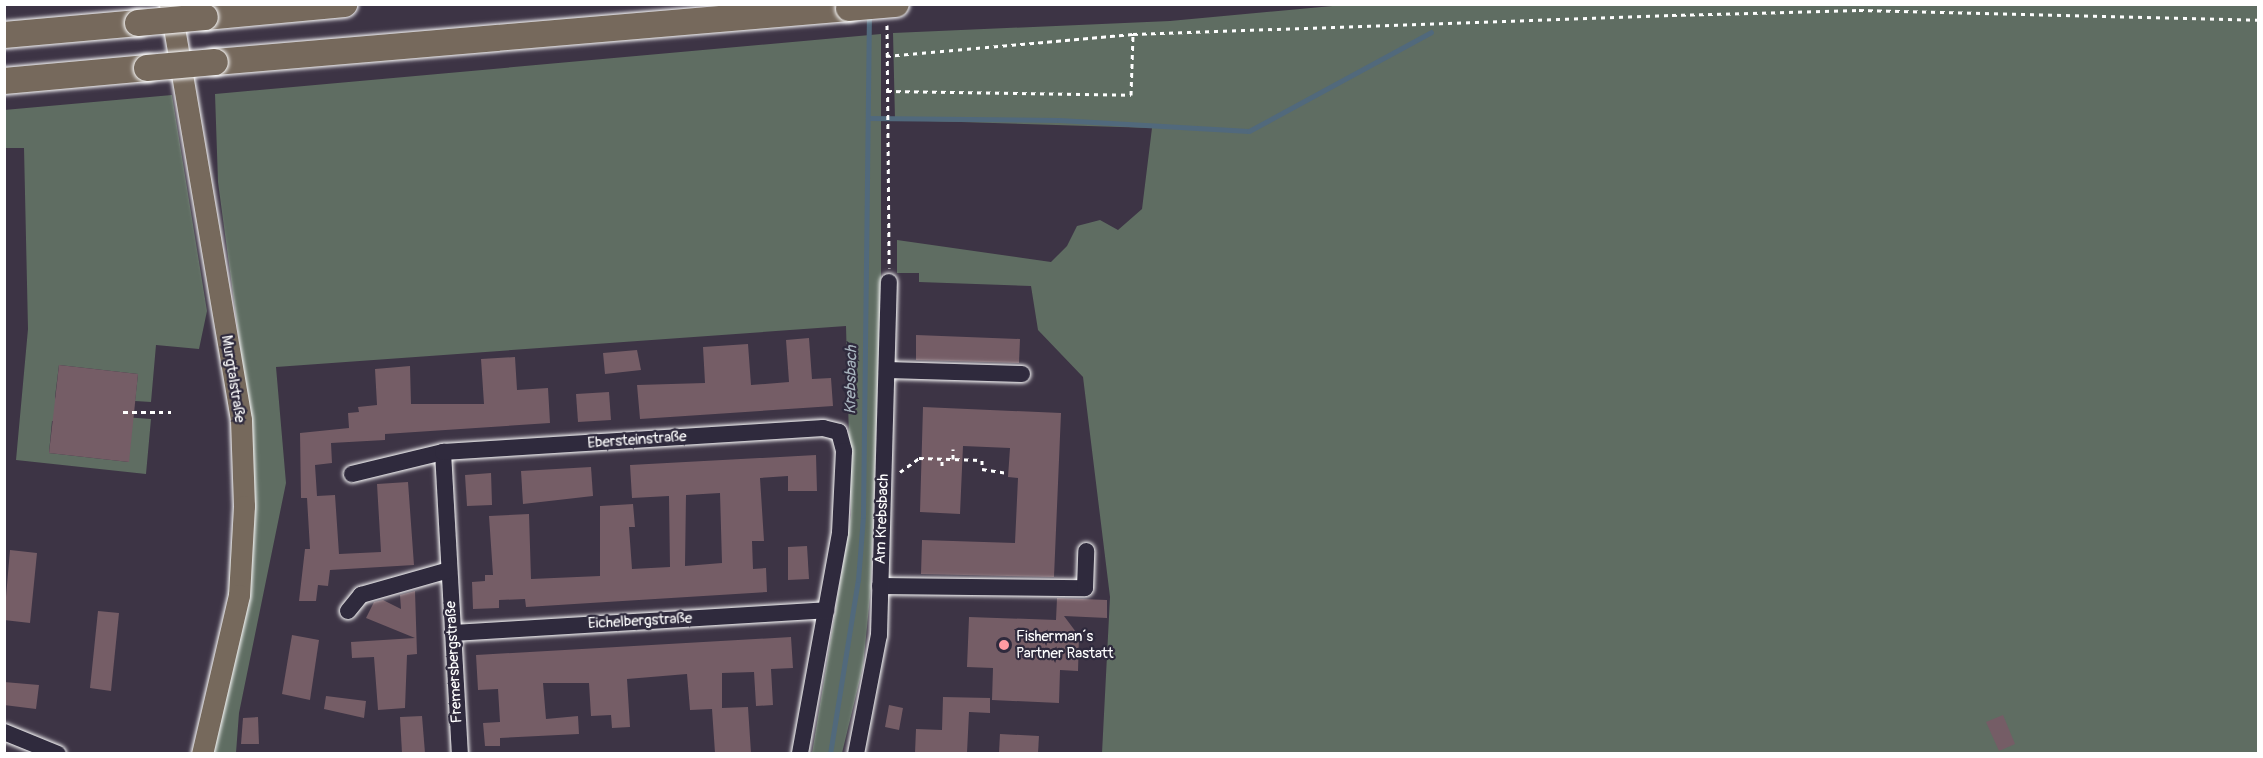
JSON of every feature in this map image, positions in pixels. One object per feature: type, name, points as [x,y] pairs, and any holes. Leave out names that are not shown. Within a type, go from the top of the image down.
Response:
[{"type":"highway","points":[[4,35],[344,4]]},
{"type":"highway","points":[[4,81],[849,8],[892,10]]},
{"type":"main road","name":"Murgtalstraße","points":[[170,4],[241,420],[244,506],[239,595],[202,753]]},
{"type":"street","name":"Am Krebsbach","points":[[856,753],[875,667],[880,586],[889,282]]},
{"type":"street","points":[[887,370],[1022,374]]},
{"type":"street","name":"Ebersteinstraße","points":[[442,452],[832,429],[843,440],[843,485],[840,533],[826,610]]},
{"type":"street","points":[[352,474],[442,452]]},
{"type":"street","name":"Fremersbergstraße","points":[[442,452],[460,753]]},
{"type":"street","points":[[880,586],[1086,588],[1086,551]]},
{"type":"street","points":[[348,611],[360,595],[449,570]]},
{"type":"street","points":[[800,753],[826,610]]},
{"type":"street","name":"Eichelbergstraße","points":[[453,633],[826,610]]},
{"type":"street","points":[[4,732],[57,753]]},
{"type":"path","points":[[889,282],[886,56],[892,10]]},
{"type":"path","points":[[886,56],[1018,48],[1133,34],[1859,10],[2259,20]]},
{"type":"path","points":[[887,91],[1131,95],[1133,34]]},
{"type":"path","points":[[123,412],[171,412]]},
{"type":"path","points":[[953,449],[953,459]]},
{"type":"path","points":[[884,472],[900,473],[919,458],[982,460],[982,469],[1008,473]]},
{"type":"path","points":[[942,459],[942,466]]},
{"type":"green space","points":[[1354,4],[2258,5],[2258,753],[1102,753],[1110,597],[1083,377],[1038,330],[1031,286],[919,282],[919,273],[897,273],[897,240],[1051,262],[1067,246],[1077,226],[1100,220],[1118,230],[1142,209],[1152,128],[895,120],[893,33],[1170,21]]},
{"type":"green space","points":[[881,34],[881,281],[871,587],[863,667],[842,753],[812,753],[851,515],[846,326],[276,367],[286,483],[239,713],[236,753],[210,754],[221,709],[243,369],[218,182],[215,94]]},
{"type":"green space","points":[[172,95],[207,311],[199,349],[156,345],[151,402],[135,401],[138,374],[59,365],[55,397],[63,422],[52,421],[49,453],[129,462],[123,417],[151,419],[146,474],[16,460],[28,329],[24,148],[5,148],[4,110]]},
{"type":"building","points":[[916,335],[1020,339],[1019,363],[916,360]]},
{"type":"building","points":[[809,338],[812,379],[831,378],[833,406],[640,419],[637,385],[705,383],[703,347],[748,344],[751,385],[789,382],[786,340]]},
{"type":"building","points":[[637,350],[641,370],[605,374],[603,353]]},
{"type":"building","points":[[515,357],[517,390],[548,388],[550,423],[385,434],[385,440],[331,443],[332,463],[315,465],[317,496],[335,495],[339,554],[381,552],[377,484],[408,482],[414,565],[330,570],[328,586],[318,585],[316,601],[299,601],[305,549],[310,549],[307,498],[301,498],[300,433],[349,428],[348,413],[359,412],[358,407],[377,405],[375,369],[410,366],[411,404],[484,404],[481,359]]},
{"type":"building","points":[[59,365],[138,374],[129,462],[49,453]]},
{"type":"building","points":[[609,392],[611,420],[578,422],[576,394]]},
{"type":"building","points":[[923,407],[1061,413],[1054,577],[921,574],[922,540],[1015,543],[1018,478],[1008,477],[1010,448],[963,446],[960,514],[920,512]]},
{"type":"building","points":[[816,455],[817,491],[788,491],[788,476],[760,478],[764,541],[752,541],[753,569],[766,568],[767,592],[526,607],[525,599],[499,600],[499,608],[473,609],[472,582],[485,581],[485,575],[493,575],[489,516],[529,514],[531,579],[600,576],[600,506],[633,504],[635,527],[629,527],[632,569],[670,567],[669,496],[632,498],[630,465]],"holes":[[[720,493],[722,563],[685,566],[686,495]]]},
{"type":"building","points":[[591,467],[593,496],[523,504],[521,471]]},
{"type":"building","points":[[491,473],[492,505],[467,506],[465,475]]},
{"type":"building","points":[[807,546],[809,579],[788,580],[788,547]]},
{"type":"building","points":[[10,550],[37,553],[30,623],[4,620]]},
{"type":"building","points":[[415,591],[417,654],[407,655],[405,708],[378,710],[374,657],[352,658],[351,642],[415,638],[366,618],[374,602],[383,600],[401,609],[400,595]]},
{"type":"building","points":[[1057,598],[1107,600],[1107,618],[1064,616],[1079,636],[1078,671],[1060,670],[1059,703],[992,700],[993,668],[967,667],[969,617],[1056,620]]},
{"type":"building","points":[[98,611],[119,613],[111,691],[90,688]]},
{"type":"building","points":[[292,635],[319,640],[310,700],[282,694]]},
{"type":"building","points":[[791,637],[793,668],[771,669],[773,705],[756,706],[754,672],[722,673],[722,708],[748,707],[751,753],[715,753],[712,709],[690,710],[687,674],[627,679],[630,727],[612,728],[611,715],[591,716],[589,683],[543,683],[546,719],[578,716],[579,734],[500,738],[500,746],[485,746],[483,723],[500,722],[498,689],[478,690],[476,655]]},
{"type":"building","points":[[4,682],[39,685],[36,709],[4,705]]},
{"type":"building","points":[[326,696],[366,701],[364,718],[324,709]]},
{"type":"building","points":[[943,697],[990,698],[990,713],[969,712],[967,753],[915,753],[916,729],[942,730]]},
{"type":"building","points":[[889,705],[903,708],[899,730],[885,727]]},
{"type":"building","points":[[2003,715],[2015,744],[1999,751],[1986,722]]},
{"type":"building","points":[[422,716],[425,753],[402,753],[400,717]]},
{"type":"building","points":[[258,717],[259,744],[241,744],[243,718]]},
{"type":"building","points":[[1000,734],[1039,736],[1038,753],[999,753]]},
{"type":"waterway","name":"Krebsbach","points":[[830,754],[858,580],[863,516],[869,12]]},
{"type":"waterway","points":[[868,118],[1059,120],[1249,131],[1431,32]]},
{"type":"place","name":"Fisherman´s Partner Rastatt","points":[[1004,645]]}]
